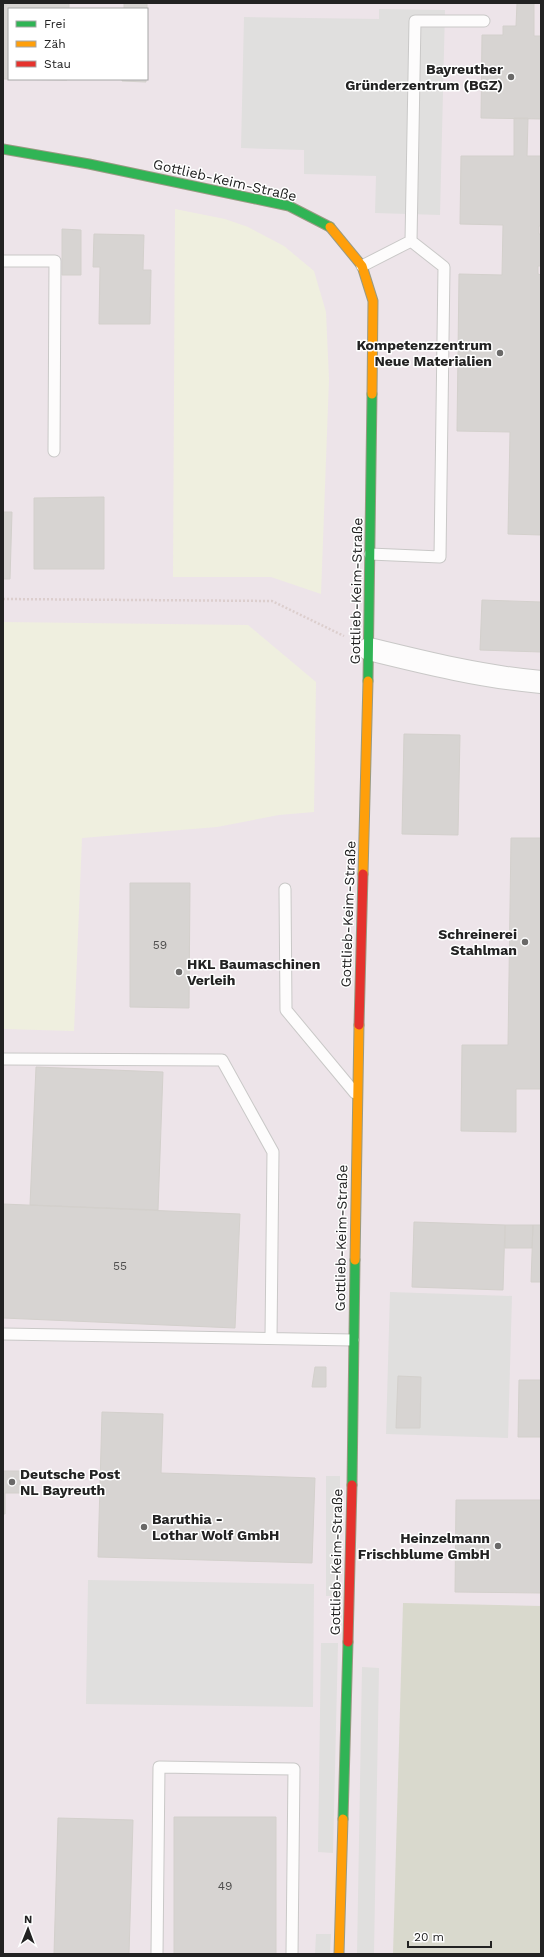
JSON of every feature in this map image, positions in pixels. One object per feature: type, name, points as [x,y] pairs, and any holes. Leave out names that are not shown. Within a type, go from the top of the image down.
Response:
[{"type":"street","name":"Gottlieb-Keim-Straße","points":[[3,149],[89,164],[289,206],[333,228],[362,266],[373,301],[369,649],[357,1095],[350,1555],[339,1954]]},
{"type":"street","points":[[369,649],[437,666],[518,680],[541,682]]},
{"type":"lane","points":[[411,241],[415,20],[484,21]]},
{"type":"lane","points":[[362,266],[411,241]]},
{"type":"lane","points":[[370,554],[440,557],[444,267],[411,241]]},
{"type":"lane","points":[[3,261],[55,261],[54,451]]},
{"type":"lane","points":[[286,889],[286,1010],[357,1095]]},
{"type":"lane","points":[[3,1059],[222,1060],[273,1152],[271,1338]]},
{"type":"lane","points":[[3,1334],[353,1340]]},
{"type":"lane","points":[[157,1954],[159,1768],[294,1769],[292,1954]]},
{"type":"path","points":[[3,600],[272,601],[369,649]]},
{"type":"shaded area","points":[[3,3],[541,3],[541,1954],[3,1954]]},
{"type":"shaded area","points":[[379,9],[445,10],[440,215],[375,213],[376,176],[304,174],[304,150],[241,148],[244,17],[379,19]]},
{"type":"shaded area","points":[[390,1292],[512,1296],[508,1438],[386,1434]]},
{"type":"shaded area","points":[[326,1476],[340,1476],[340,1596],[326,1596]]},
{"type":"shaded area","points":[[88,1580],[314,1584],[313,1707],[86,1704]]},
{"type":"shaded area","points":[[403,1603],[541,1606],[541,1954],[393,1954]]},
{"type":"shaded area","points":[[321,1643],[338,1643],[333,1853],[318,1852]]},
{"type":"shaded area","points":[[362,1667],[379,1668],[374,1954],[357,1954]]},
{"type":"shaded area","points":[[316,1934],[331,1934],[330,1954],[315,1954]]},
{"type":"green space","points":[[175,209],[225,219],[248,227],[284,246],[314,271],[326,312],[329,379],[321,594],[271,577],[173,577]]},
{"type":"green space","points":[[3,622],[248,625],[316,682],[314,812],[279,815],[217,827],[82,838],[74,1031],[3,1029]]},
{"type":"building","points":[[3,3],[69,3],[69,8],[8,8],[8,79],[3,79]]},
{"type":"building","points":[[124,3],[147,3],[147,8],[124,8]]},
{"type":"building","name":"Bayreuther Gründerzentrum (BGZ)","points":[[517,3],[534,3],[534,36],[541,36],[541,119],[481,118],[482,35],[503,35],[503,26],[516,26]]},
{"type":"building","points":[[146,80],[146,82],[122,81]]},
{"type":"building","name":"Kompetenzzentrum Neue Materialien","points":[[514,118],[528,118],[527,156],[541,156],[541,226],[539,226],[539,234],[541,234],[541,266],[538,266],[538,274],[541,275],[541,535],[508,534],[510,432],[457,431],[459,274],[502,275],[503,225],[460,224],[461,156],[514,156]]},
{"type":"building","points":[[62,229],[81,230],[81,275],[62,275]]},
{"type":"building","points":[[94,234],[144,235],[143,270],[151,270],[150,324],[99,324],[100,267],[93,267]]},
{"type":"building","points":[[104,497],[104,569],[34,569],[34,498]]},
{"type":"building","points":[[3,512],[12,512],[10,579],[3,579]]},
{"type":"building","points":[[482,600],[541,602],[541,652],[480,650]]},
{"type":"building","points":[[404,734],[460,735],[458,835],[402,834]]},
{"type":"building","name":"Schreinerei Stahlman","points":[[511,838],[541,838],[541,1089],[516,1089],[516,1132],[461,1131],[462,1045],[508,1045]]},
{"type":"building","points":[[130,883],[190,883],[189,1008],[130,1007]]},
{"type":"building","points":[[36,1067],[163,1072],[158,1210],[30,1205]]},
{"type":"building","points":[[3,1204],[240,1214],[235,1328],[3,1318]]},
{"type":"building","points":[[414,1222],[505,1225],[503,1290],[412,1287]]},
{"type":"building","points":[[505,1225],[533,1225],[532,1248],[505,1248]]},
{"type":"building","points":[[533,1225],[541,1225],[541,1282],[531,1282]]},
{"type":"building","points":[[315,1367],[326,1367],[326,1387],[312,1387]]},
{"type":"building","points":[[398,1376],[421,1377],[420,1428],[396,1428]]},
{"type":"building","points":[[519,1380],[541,1380],[541,1437],[518,1437]]},
{"type":"building","points":[[102,1412],[163,1414],[161,1473],[315,1478],[312,1563],[98,1557]]},
{"type":"building","name":"Deutsche Post NL Bayreuth","points":[[3,1471],[20,1471],[20,1493],[5,1493],[5,1514],[3,1514]]},
{"type":"building","name":"Heinzelmann Frischblume GmbH","points":[[456,1500],[541,1500],[541,1593],[455,1592]]},
{"type":"building","points":[[174,1817],[276,1817],[276,1954],[174,1954]]},
{"type":"building","points":[[58,1818],[133,1820],[129,1954],[54,1954]]},
{"type":"traffic: fast","points":[[3,149],[89,164],[289,206],[330,227]]},
{"type":"traffic: fast","points":[[368,681],[372,394]]},
{"type":"traffic: fast","points":[[352,1485],[355,1260]]},
{"type":"traffic: fast","points":[[343,1819],[348,1642]]},
{"type":"traffic: slow","points":[[330,227],[362,266],[373,301],[372,394]]},
{"type":"traffic: slow","points":[[363,874],[368,681]]},
{"type":"traffic: slow","points":[[355,1260],[359,1025]]},
{"type":"traffic: slow","points":[[339,1954],[343,1819]]},
{"type":"traffic: jam","points":[[359,1025],[363,874]]},
{"type":"traffic: jam","points":[[348,1642],[352,1485]]},
{"type":"place","name":"Bayreuther Gründerzentrum (BGZ)","points":[[511,77]]},
{"type":"place","name":"Kompetenzzentrum Neue Materialien","points":[[500,353]]},
{"type":"place","name":"Schreinerei Stahlman","points":[[525,942]]},
{"type":"place","name":"HKL Baumaschinen Verleih","points":[[179,972]]},
{"type":"place","name":"Deutsche Post NL Bayreuth","points":[[12,1482]]},
{"type":"place","name":"Baruthia - Lothar Wolf GmbH","points":[[144,1527]]},
{"type":"place","name":"Heinzelmann Frischblume GmbH","points":[[498,1546]]}]
